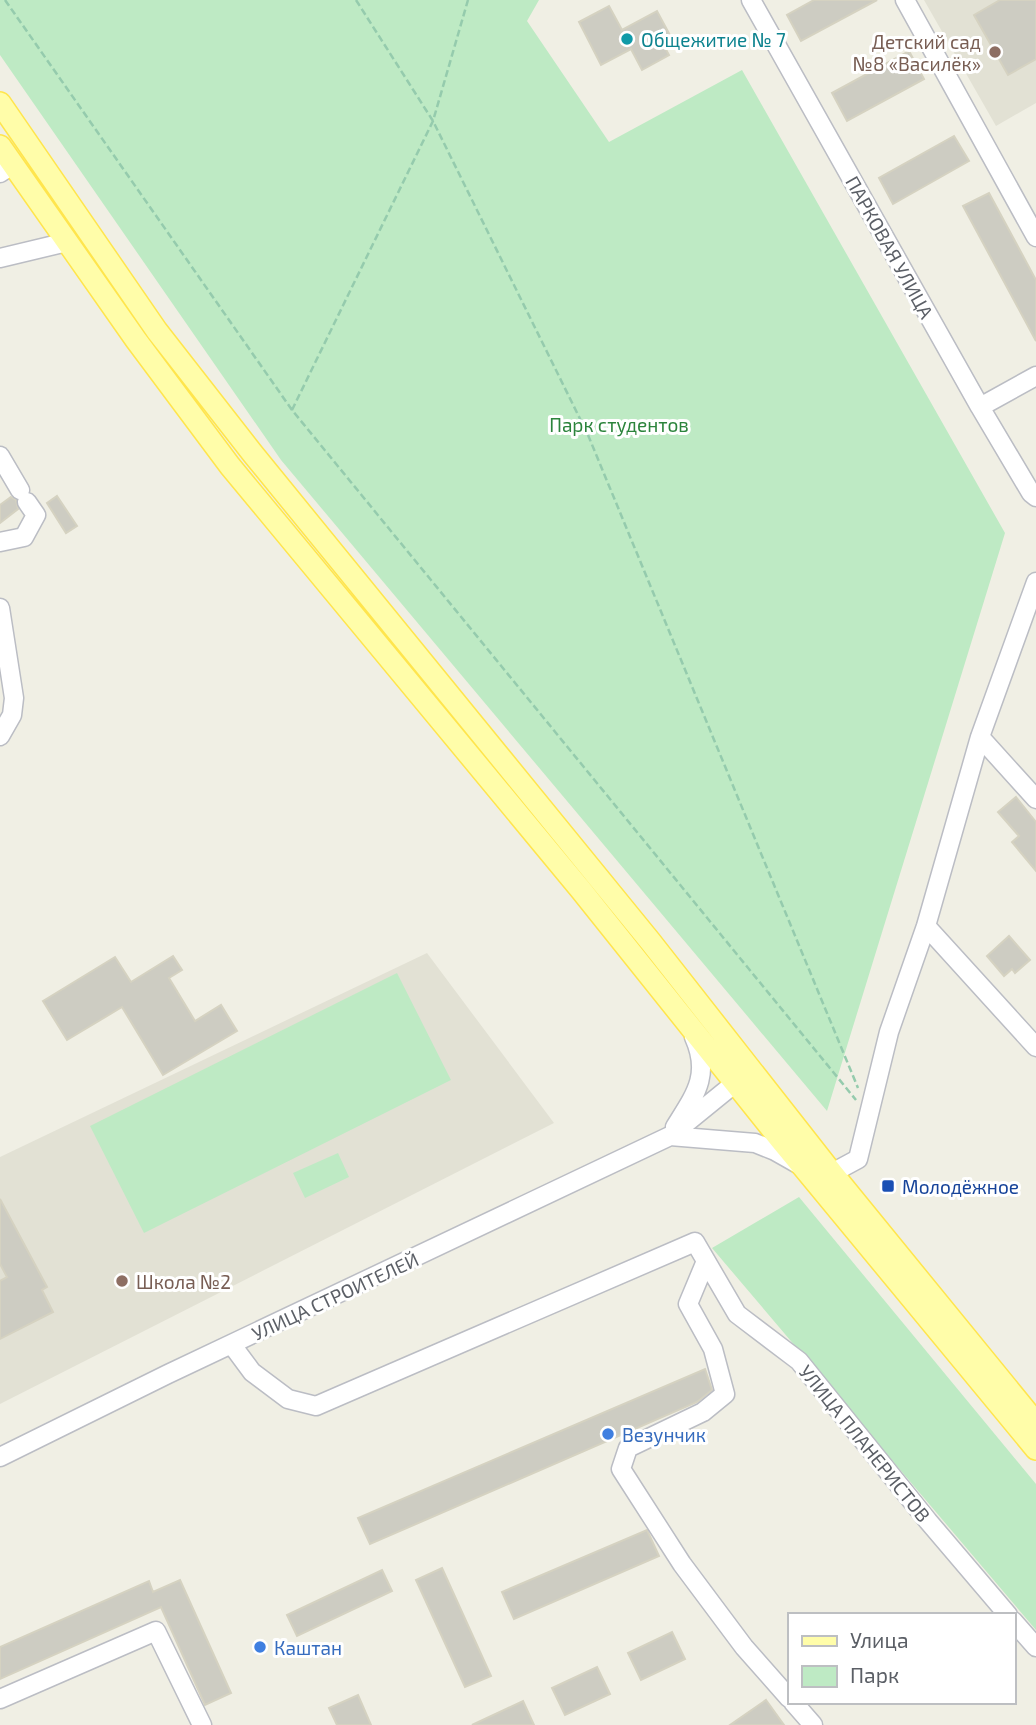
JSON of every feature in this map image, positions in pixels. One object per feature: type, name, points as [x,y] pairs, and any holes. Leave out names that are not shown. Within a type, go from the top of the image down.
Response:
[{"type":"main road","points":[[0,103],[157,331],[327,545],[650,941],[803,1168],[1036,1449]]},
{"type":"main road","points":[[0,146],[6,169],[67,242],[230,466],[688,1023],[743,1076],[832,1173],[1036,1423]]},
{"type":"street","name":"ПАРКОВАЯ УЛИЦА","points":[[751,0],[980,407],[1034,495]]},
{"type":"street","points":[[905,0],[1036,237]]},
{"type":"street","points":[[0,258],[67,242]]},
{"type":"street","points":[[980,407],[1036,376]]},
{"type":"street","points":[[0,456],[36,515],[24,537],[0,542]]},
{"type":"street","points":[[832,1173],[858,1159],[889,1032],[926,926],[979,737],[1036,582]]},
{"type":"street","points":[[0,608],[14,698],[12,715],[0,736]]},
{"type":"street","points":[[979,737],[1036,799]]},
{"type":"street","points":[[926,926],[1036,1047]]},
{"type":"street","points":[[688,1023],[701,1052],[702,1077],[670,1136],[755,1143],[775,1151],[803,1168]]},
{"type":"street","name":"УЛИЦА СТРОИТЕЛЕЙ","points":[[0,1457],[670,1136],[743,1076]]},
{"type":"street","name":"УЛИЦА ПЛАНЕРИСТОВ","points":[[232,1345],[252,1372],[288,1399],[316,1406],[695,1242],[737,1314],[799,1361],[1006,1613]]},
{"type":"street","points":[[706,1261],[688,1304],[713,1349],[725,1394],[703,1412],[628,1448],[621,1469],[690,1575],[744,1647],[788,1697]]},
{"type":"street","points":[[1015,1623],[1036,1647]]},
{"type":"street","points":[[0,1699],[156,1631],[202,1725]]},
{"type":"street","points":[[795,1704],[813,1725]]},
{"type":"path","points":[[5,0],[292,410],[869,1116]]},
{"type":"path","points":[[356,0],[433,121],[588,435],[859,1091]]},
{"type":"path","points":[[292,410],[433,121],[468,0]]},
{"type":"shaded area","name":"Детский сад №8 «Василёк»","points":[[924,0],[1036,0],[1036,103],[996,126]]},
{"type":"shaded area","name":"Школа №2","points":[[427,953],[554,1123],[0,1404],[0,1157]]},
{"type":"green space","name":"Парк студентов","points":[[0,0],[539,0],[527,21],[609,142],[742,70],[1005,533],[827,1111],[281,460],[0,55]]},
{"type":"green space","points":[[397,973],[451,1080],[144,1233],[90,1126]]},
{"type":"green space","points":[[338,1153],[349,1177],[305,1198],[293,1173]]},
{"type":"green space","points":[[799,1197],[1036,1484],[1036,1630],[712,1248]]},
{"type":"building","points":[[814,0],[877,0],[801,41],[787,15]]},
{"type":"building","points":[[1000,0],[1036,0],[1036,59],[1008,75],[974,15]]},
{"type":"building","name":"Общежитие № 7","points":[[609,6],[622,30],[657,11],[671,37],[662,42],[669,55],[642,70],[631,49],[601,65],[579,22]]},
{"type":"building","points":[[909,51],[924,79],[847,121],[832,93]]},
{"type":"building","points":[[954,136],[969,161],[893,204],[879,178]]},
{"type":"building","points":[[989,193],[1036,280],[1036,341],[963,206]]},
{"type":"building","points":[[57,496],[77,526],[66,533],[47,503]]},
{"type":"building","points":[[11,497],[16,500],[18,509],[0,523],[0,505]]},
{"type":"building","points":[[1016,797],[1036,822],[1036,871],[1012,842],[1019,836],[998,812]]},
{"type":"building","points":[[1009,936],[1030,960],[1015,973],[1012,969],[1004,976],[987,956]]},
{"type":"building","points":[[173,956],[182,970],[169,978],[195,1021],[221,1005],[237,1031],[163,1075],[122,1007],[67,1040],[43,1001],[115,957],[131,982]]},
{"type":"building","points":[[0,1199],[47,1287],[42,1290],[53,1312],[0,1339],[0,1281],[7,1277],[0,1264]]},
{"type":"building","points":[[705,1369],[712,1390],[697,1402],[370,1544],[358,1518]]},
{"type":"building","points":[[647,1530],[659,1556],[514,1619],[502,1592]]},
{"type":"building","points":[[442,1568],[491,1676],[465,1687],[416,1580]]},
{"type":"building","points":[[382,1570],[392,1591],[297,1636],[287,1615]]},
{"type":"building","points":[[180,1580],[231,1693],[205,1705],[161,1607],[0,1679],[0,1647],[149,1581],[153,1592]]},
{"type":"building","points":[[672,1632],[685,1659],[641,1680],[628,1653]]},
{"type":"building","points":[[597,1667],[610,1694],[565,1715],[552,1688]]},
{"type":"building","points":[[358,1695],[371,1725],[337,1725],[329,1708]]},
{"type":"building","points":[[766,1700],[784,1725],[730,1725]]},
{"type":"building","points":[[523,1701],[534,1725],[472,1725]]},
{"type":"place","name":"Общежитие № 7","points":[[627,39]]},
{"type":"place","name":"Детский сад №8 «Василёк»","points":[[995,52]]},
{"type":"place","name":"Молодёжное","points":[[888,1186]]},
{"type":"place","name":"Школа №2","points":[[122,1281]]},
{"type":"place","name":"Везунчик","points":[[608,1434]]},
{"type":"place","name":"Каштан","points":[[260,1647]]}]
